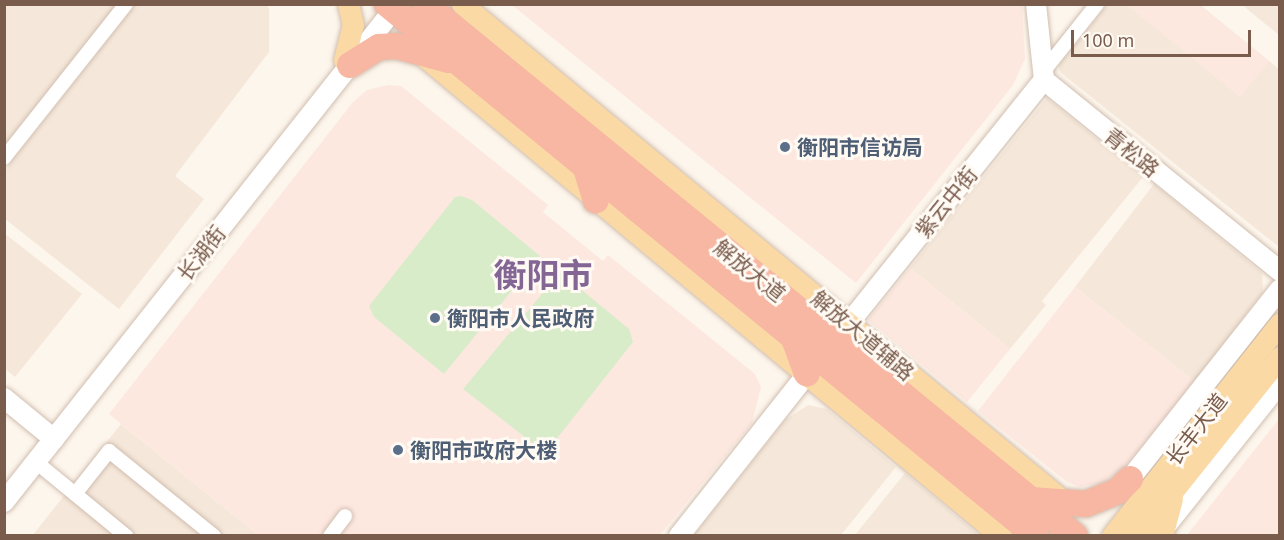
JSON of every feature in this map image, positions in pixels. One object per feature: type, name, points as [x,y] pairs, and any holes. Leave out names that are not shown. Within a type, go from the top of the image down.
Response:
[{"type":"highway","name":"解放大道","points":[[425,4],[592,155],[639,208],[1036,536]]},
{"type":"highway","name":"解放大道","points":[[391,6],[459,63],[842,331],[1075,536]]},
{"type":"highway","points":[[347,62],[379,47],[417,51],[459,63]]},
{"type":"highway","points":[[592,155],[600,203],[639,208]]},
{"type":"highway","points":[[793,335],[807,375]]},
{"type":"highway","points":[[1032,500],[1068,505],[1105,499],[1130,478]]},
{"type":"main road","points":[[347,62],[353,25],[348,4]]},
{"type":"main road","name":"解放大道辅路","points":[[462,4],[598,117],[842,331],[1068,505]]},
{"type":"main road","points":[[1036,4],[1043,76]]},
{"type":"main road","name":"长湖街","points":[[4,488],[51,436],[391,6]]},
{"type":"main road","points":[[417,51],[1001,536]]},
{"type":"main road","name":"青松路","points":[[1043,76],[1280,271]]},
{"type":"main road","name":"紫云中街","points":[[842,331],[1043,76]]},
{"type":"main road","points":[[592,155],[598,117]]},
{"type":"main road","points":[[1130,478],[1280,289]]},
{"type":"main road","name":"长丰大道","points":[[1112,536],[1280,323]]},
{"type":"main road","name":"长丰大道","points":[[1137,536],[1280,357]]},
{"type":"main road","points":[[679,536],[807,375]]},
{"type":"main road","points":[[1162,532],[1280,383]]},
{"type":"main road","points":[[4,398],[51,436]]},
{"type":"main road","name":"长湖街","points":[[4,502],[36,462],[51,436]]},
{"type":"main road","points":[[1162,532],[1174,491]]},
{"type":"street","points":[[4,158],[126,4]]},
{"type":"street","points":[[1043,76],[1097,4]]},
{"type":"street","points":[[75,494],[109,451],[214,536]]},
{"type":"street","points":[[36,462],[126,536]]},
{"type":"street","points":[[330,536],[345,516]]},
{"type":"shaded area","points":[[264,4],[269,8],[269,52],[175,176],[204,199],[119,309],[5,219],[5,170],[135,5]]},
{"type":"shaded area","points":[[1199,4],[1279,69],[1279,247],[1060,72],[1059,65],[1107,5]]},
{"type":"shaded area","points":[[4,5],[117,5],[5,145]]},
{"type":"shaded area","points":[[512,5],[1022,5],[1025,59],[1013,85],[856,283]]},
{"type":"shaded area","points":[[1127,5],[1199,5],[1269,61],[1240,97]]},
{"type":"shaded area","points":[[1243,5],[1279,5],[1279,35],[1247,9]]},
{"type":"shaded area","name":"衡阳市人民政府","points":[[388,85],[401,86],[548,205],[543,212],[603,261],[608,255],[755,374],[761,387],[752,423],[659,536],[258,535],[109,414],[353,102],[367,90]]},
{"type":"shaded area","points":[[1047,98],[1143,177],[1042,301],[1046,305],[1010,349],[910,268]]},
{"type":"shaded area","points":[[1154,184],[1262,273],[1263,292],[1194,381],[1075,287]]},
{"type":"shaded area","points":[[4,233],[82,294],[15,377],[5,369]]},
{"type":"shaded area","points":[[910,268],[1010,349],[967,402],[868,320]]},
{"type":"shaded area","points":[[1075,287],[1194,381],[1125,467],[1106,482],[1080,487],[1067,482],[978,411]]},
{"type":"shaded area","points":[[808,405],[827,409],[896,467],[841,535],[694,535],[785,420]]},
{"type":"shaded area","points":[[1279,419],[1279,535],[1187,535]]},
{"type":"shaded area","points":[[121,424],[258,535],[32,536]]},
{"type":"shaded area","points":[[905,473],[979,535],[855,535]]},
{"type":"green space","points":[[461,196],[472,200],[540,256],[444,374],[374,317],[369,306],[455,197]]},
{"type":"green space","points":[[560,272],[629,329],[633,342],[551,446],[540,449],[463,389]]},
{"type":"place","name":"衡阳市信访局","points":[[785,147]]},
{"type":"place","name":"衡阳市人民政府","points":[[435,318]]},
{"type":"place","name":"衡阳市政府大楼","points":[[398,450]]},
{"type":"district","name":"衡阳市","points":[[543,275]]}]
